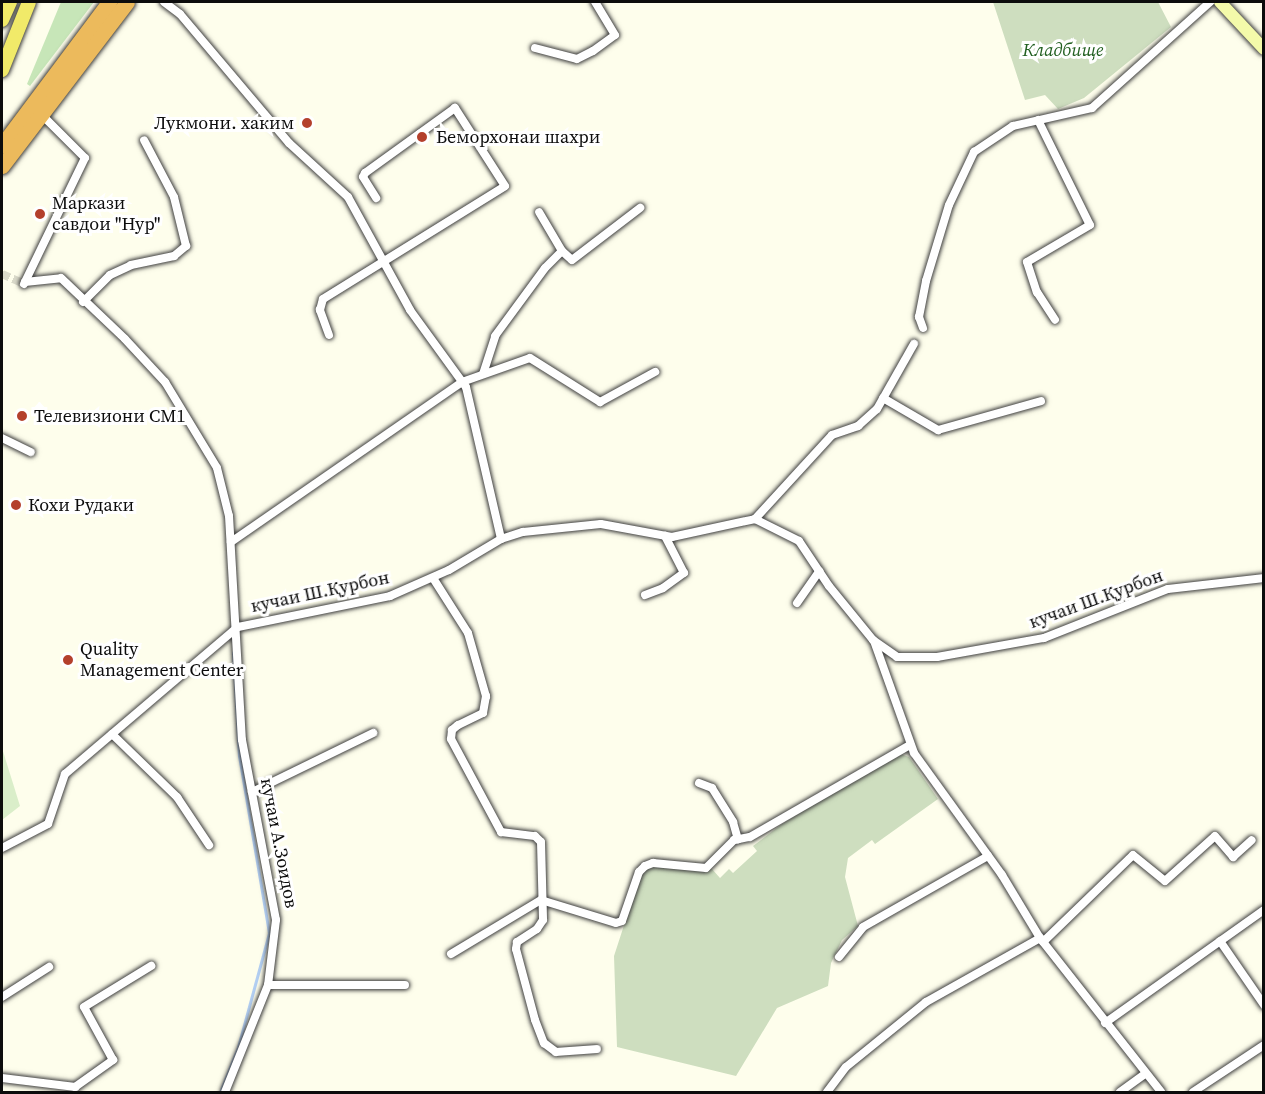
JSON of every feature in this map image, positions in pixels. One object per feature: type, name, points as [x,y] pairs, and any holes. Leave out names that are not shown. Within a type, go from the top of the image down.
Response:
[{"type":"highway","points":[[4,149],[109,2]]},
{"type":"highway","points":[[4,149],[42,115],[127,2]]},
{"type":"main road","points":[[2,20],[10,2]]},
{"type":"main road","points":[[2,70],[29,2]]},
{"type":"main road","points":[[1220,2],[1263,49]]},
{"type":"street","points":[[164,2],[180,14],[289,143],[348,197],[381,261],[462,382],[501,539]]},
{"type":"street","points":[[535,48],[578,59],[608,40],[615,34],[614,29],[595,2]]},
{"type":"street","points":[[923,328],[919,317],[926,281],[949,205],[974,152],[1013,126],[1092,108],[1210,2]]},
{"type":"street","points":[[329,335],[320,310],[323,299],[505,186],[455,108],[365,173],[363,177],[376,198]]},
{"type":"street","name":"кучаи А.Зоидов","points":[[42,115],[85,158],[24,283],[61,278],[83,302],[125,339],[165,382],[196,428],[217,468],[231,543],[238,627],[242,740],[276,920],[268,985],[225,1092]]},
{"type":"street","points":[[1038,120],[1090,225],[1027,262],[1037,292],[1055,320]]},
{"type":"street","points":[[83,302],[110,274],[131,265],[174,256],[186,246],[174,197],[144,140]]},
{"type":"street","points":[[539,212],[562,251],[572,260],[640,208]]},
{"type":"street","points":[[483,374],[495,336],[545,268],[562,251]]},
{"type":"street","points":[[755,519],[832,435],[858,426],[883,398],[914,344]]},
{"type":"street","points":[[231,543],[462,382],[530,358],[600,402],[655,372]]},
{"type":"street","points":[[883,398],[938,430],[1041,400]]},
{"type":"street","points":[[2,438],[31,452]]},
{"type":"street","name":"кучаи Ш.Қурбон","points":[[2,848],[48,824],[65,774],[238,627],[390,596],[433,578],[501,539],[523,532],[601,524],[665,536],[755,519],[799,541],[819,572],[873,640],[897,657],[937,657],[1044,638],[1168,589],[1263,578]]},
{"type":"street","points":[[645,595],[663,588],[684,573],[665,536]]},
{"type":"street","points":[[797,603],[819,572]]},
{"type":"street","points":[[433,578],[468,633],[486,696],[483,712],[458,725],[451,739],[501,832],[540,838],[541,925],[522,937],[516,949],[543,1043],[556,1052],[597,1049]]},
{"type":"street","points":[[873,640],[910,745],[988,856],[1041,940],[1143,1075],[1161,1092]]},
{"type":"street","points":[[252,792],[373,733]]},
{"type":"street","points":[[112,734],[177,797],[209,845]]},
{"type":"street","points":[[451,954],[541,900],[616,923],[626,914],[639,872],[645,866],[653,863],[706,868],[738,838],[750,837],[910,745]]},
{"type":"street","points":[[699,783],[712,788],[733,822],[738,838]]},
{"type":"street","points":[[827,1092],[846,1067],[926,1002],[1041,940],[1133,855],[1165,880],[1215,836],[1233,856],[1252,840]]},
{"type":"street","points":[[839,957],[863,927],[988,856]]},
{"type":"street","points":[[1105,1023],[1263,910]]},
{"type":"street","points":[[1220,941],[1263,1005]]},
{"type":"street","points":[[2,1078],[75,1087],[113,1060],[84,1007],[151,966]]},
{"type":"street","points":[[2,997],[49,967]]},
{"type":"street","points":[[268,985],[405,985]]},
{"type":"street","points":[[1193,1092],[1263,1044]]},
{"type":"street","points":[[1120,1092],[1143,1075]]},
{"type":"green space","points":[[61,2],[94,2],[30,86],[27,84]]},
{"type":"green space","name":"Кладбище","points":[[993,2],[1158,2],[1171,27],[1084,98],[1058,109],[1045,95],[1025,100]]},
{"type":"green space","points":[[2,748],[20,806],[2,820]]},
{"type":"green space","points":[[898,753],[909,757],[938,799],[875,844],[872,840],[848,858],[845,877],[858,926],[842,940],[831,963],[828,986],[777,1008],[736,1076],[617,1047],[614,956],[641,873],[651,865],[712,869],[720,878],[729,869],[733,873],[757,851],[753,846],[782,824]]},
{"type":"waterway","points":[[220,1092],[238,1047],[269,933],[239,756],[233,652]]},
{"type":"tunnel","points":[[2,274],[24,284]]},
{"type":"place","name":"Лукмони. хаким","points":[[307,123]]},
{"type":"place","name":"Беморхонаи шахри","points":[[422,137]]},
{"type":"place","name":"Маркази савдои \"Нур\"","points":[[40,214]]},
{"type":"place","name":"Телевизиони СМ1","points":[[22,416]]},
{"type":"place","name":"Кохи Рудаки","points":[[16,505]]},
{"type":"place","name":"Quality Management Center","points":[[68,660]]}]
